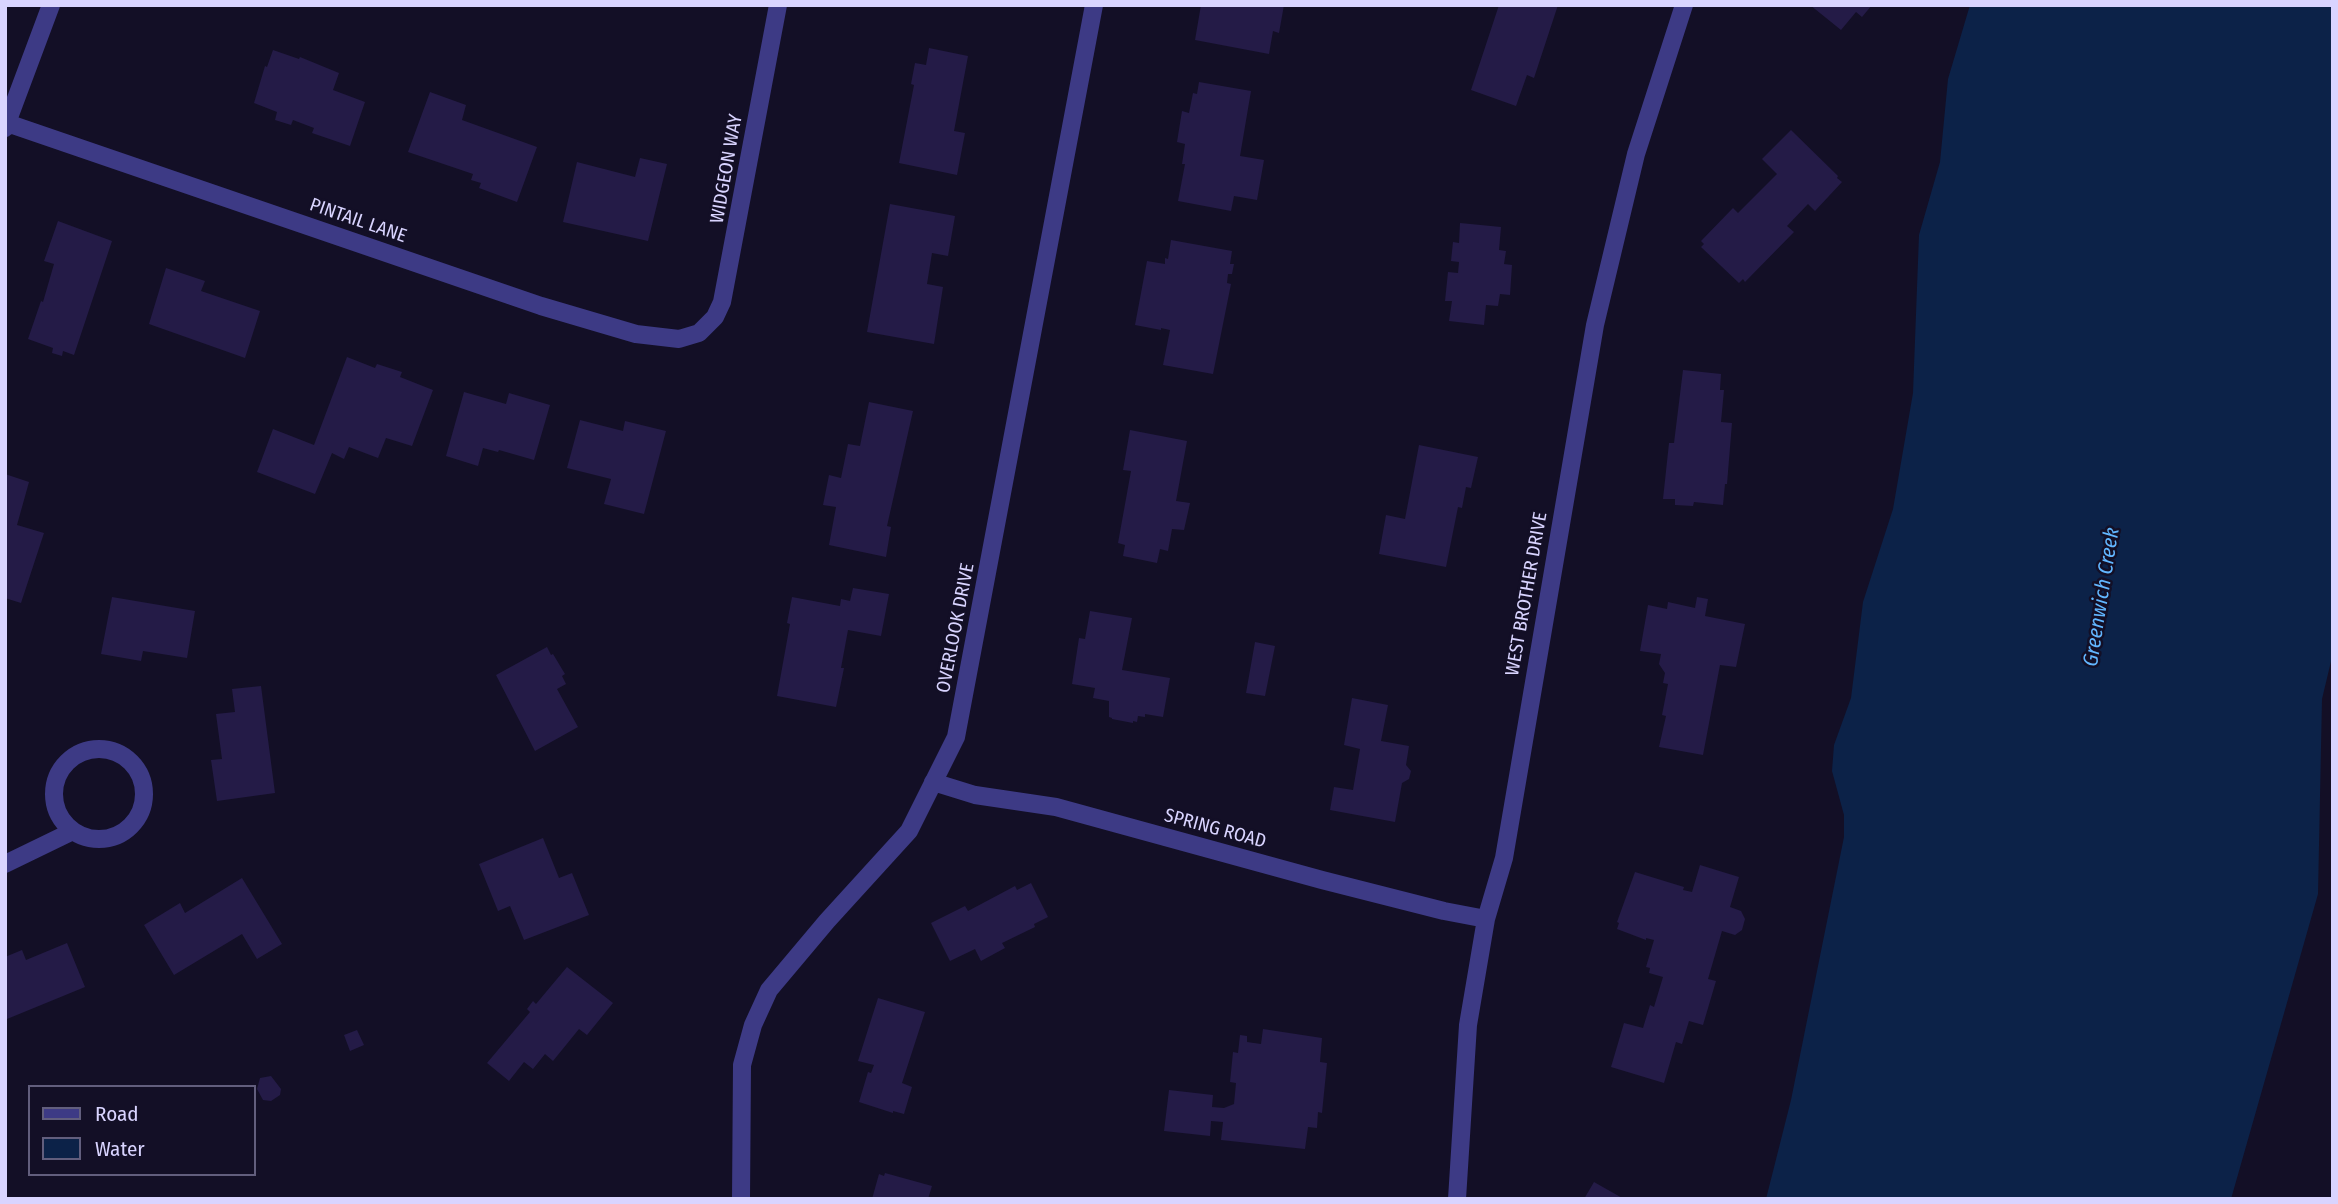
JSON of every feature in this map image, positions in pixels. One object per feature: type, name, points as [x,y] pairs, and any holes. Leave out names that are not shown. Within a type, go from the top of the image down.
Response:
[{"type":"street","points":[[6,125],[51,5]]},
{"type":"street","name":"WIDGEON WAY","points":[[699,333],[715,317],[722,302],[778,5]]},
{"type":"street","name":"OVERLOOK DRIVE","points":[[741,1199],[743,1065],[753,1025],[769,990],[909,831],[956,737],[1094,5]]},
{"type":"street","name":"WEST BROTHER DRIVE","points":[[1457,1199],[1468,1025],[1486,919],[1504,858],[1595,324],[1636,154],[1684,5]]},
{"type":"street","name":"PINTAIL LANE","points":[[6,125],[541,306],[636,334],[679,339],[699,333]]},
{"type":"street","points":[[102,749],[123,756],[136,767],[143,781],[145,796],[139,818],[116,837],[87,839],[73,831],[59,816],[54,805],[55,782],[59,773],[68,760],[87,750],[102,749]]},
{"type":"street","name":"SPRING ROAD","points":[[933,782],[975,794],[1056,807],[1322,880],[1486,919]]},
{"type":"street","points":[[5,864],[73,831]]},
{"type":"water","name":"Greenwich Creek","points":[[1970,5],[2333,5],[2333,653],[2322,699],[2318,894],[2231,1199],[1766,1199],[1791,1100],[1844,837],[1844,815],[1832,771],[1834,745],[1851,698],[1863,602],[1893,509],[1913,393],[1919,235],[1940,162],[1948,79]]},
{"type":"building","points":[[1201,5],[1284,5],[1279,33],[1273,31],[1269,54],[1195,40]]},
{"type":"building","points":[[1499,5],[1558,5],[1534,78],[1527,75],[1516,106],[1471,90]]},
{"type":"building","points":[[1810,5],[1872,5],[1862,17],[1856,12],[1841,30]]},
{"type":"building","points":[[929,48],[968,56],[954,131],[965,133],[957,175],[899,163],[914,85],[911,84],[915,63],[926,65]]},
{"type":"building","points":[[273,50],[299,59],[300,57],[339,73],[333,90],[365,102],[350,146],[312,133],[314,128],[293,120],[291,125],[275,120],[277,112],[254,103],[265,66],[267,67]]},
{"type":"building","points":[[1199,82],[1251,91],[1240,156],[1264,160],[1257,200],[1234,196],[1231,211],[1178,201],[1185,164],[1182,164],[1185,144],[1177,142],[1182,111],[1189,113],[1193,93],[1197,94]]},
{"type":"building","points":[[430,92],[466,105],[462,120],[537,147],[517,202],[479,188],[481,183],[471,180],[473,174],[408,152]]},
{"type":"building","points":[[1791,130],[1842,182],[1815,211],[1808,204],[1787,226],[1794,232],[1745,282],[1743,279],[1739,283],[1701,247],[1704,244],[1701,241],[1733,208],[1738,213],[1777,174],[1762,159]]},
{"type":"building","points":[[640,158],[667,164],[648,241],[563,222],[577,162],[635,177]]},
{"type":"building","points":[[890,204],[955,216],[948,256],[932,253],[927,284],[943,287],[934,344],[867,332]]},
{"type":"building","points":[[58,221],[112,241],[74,355],[63,351],[62,356],[52,353],[53,348],[28,339],[54,264],[44,261]]},
{"type":"building","points":[[1460,223],[1501,227],[1499,250],[1506,251],[1504,264],[1512,265],[1510,295],[1500,294],[1498,306],[1486,305],[1484,325],[1449,321],[1452,301],[1445,301],[1448,272],[1458,273],[1459,262],[1451,261],[1453,242],[1459,243]]},
{"type":"building","points":[[1171,240],[1232,251],[1230,264],[1234,264],[1232,274],[1228,274],[1227,283],[1231,284],[1213,374],[1163,365],[1170,330],[1135,325],[1147,261],[1165,264]]},
{"type":"building","points":[[166,268],[205,281],[201,291],[260,311],[245,358],[149,324]]},
{"type":"building","points":[[347,357],[375,368],[377,364],[402,372],[400,377],[433,390],[412,446],[386,438],[378,458],[349,447],[344,459],[332,453],[315,494],[257,472],[273,429],[314,445]]},
{"type":"building","points":[[1683,370],[1721,374],[1720,390],[1724,390],[1721,422],[1732,423],[1723,505],[1694,502],[1693,506],[1675,505],[1675,499],[1663,499],[1669,443],[1674,443]]},
{"type":"building","points":[[464,392],[506,404],[509,393],[550,405],[534,460],[483,448],[478,466],[446,456]]},
{"type":"building","points":[[869,402],[913,411],[887,526],[891,527],[886,557],[829,545],[836,507],[823,505],[829,475],[841,478],[848,444],[860,446]]},
{"type":"building","points":[[580,420],[623,431],[625,421],[666,431],[644,514],[604,504],[611,479],[567,468]]},
{"type":"building","points":[[1130,430],[1187,441],[1176,501],[1190,503],[1184,530],[1172,529],[1168,551],[1160,549],[1157,563],[1123,556],[1125,545],[1118,543],[1131,471],[1123,470]]},
{"type":"building","points":[[1419,445],[1478,457],[1471,488],[1466,487],[1462,508],[1458,507],[1446,567],[1379,554],[1386,515],[1405,519]]},
{"type":"building","points":[[5,474],[29,482],[17,525],[44,533],[21,603],[5,598]]},
{"type":"building","points":[[853,588],[889,594],[881,636],[848,630],[836,707],[777,696],[792,597],[840,606],[841,599],[850,601]]},
{"type":"building","points":[[112,597],[195,611],[187,658],[143,651],[141,661],[101,654]]},
{"type":"building","points":[[1697,597],[1708,599],[1705,616],[1745,624],[1736,667],[1720,665],[1703,755],[1659,747],[1666,716],[1662,715],[1668,684],[1663,683],[1665,673],[1659,664],[1661,654],[1640,651],[1648,605],[1667,609],[1668,602],[1695,608]]},
{"type":"building","points":[[1090,611],[1132,618],[1122,670],[1170,678],[1163,717],[1145,714],[1145,717],[1138,716],[1137,722],[1133,723],[1112,719],[1109,717],[1109,701],[1093,698],[1095,688],[1072,684],[1079,638],[1085,639]]},
{"type":"building","points":[[1255,642],[1275,646],[1265,696],[1246,693]]},
{"type":"building","points":[[547,647],[565,674],[562,676],[566,684],[557,689],[578,727],[535,751],[496,675]]},
{"type":"building","points":[[261,686],[275,793],[217,801],[211,760],[222,759],[216,714],[235,712],[232,689]]},
{"type":"building","points":[[1352,698],[1388,705],[1381,741],[1409,746],[1406,765],[1411,771],[1409,779],[1402,783],[1395,822],[1330,810],[1334,787],[1353,790],[1360,749],[1344,745]]},
{"type":"building","points":[[543,838],[559,878],[572,873],[589,915],[524,940],[510,906],[498,911],[479,864]]},
{"type":"building","points":[[1700,865],[1739,877],[1730,907],[1741,911],[1745,919],[1742,930],[1735,935],[1722,931],[1708,979],[1716,981],[1703,1025],[1689,1021],[1682,1044],[1676,1042],[1664,1083],[1611,1067],[1624,1023],[1643,1028],[1650,1005],[1654,1007],[1663,977],[1649,973],[1650,968],[1646,967],[1654,940],[1646,940],[1617,929],[1617,922],[1635,872],[1692,892]]},
{"type":"building","points":[[242,878],[282,944],[257,959],[242,934],[174,975],[144,925],[180,903],[185,913]]},
{"type":"building","points":[[1031,883],[1048,917],[1034,924],[1035,927],[1002,943],[1005,948],[981,961],[975,949],[950,961],[931,923],[965,906],[968,911],[1015,886],[1017,890]]},
{"type":"building","points":[[67,943],[85,987],[7,1019],[5,957],[22,950],[26,960]]},
{"type":"building","points":[[567,967],[613,1003],[587,1035],[579,1029],[553,1061],[545,1054],[533,1069],[524,1062],[509,1081],[487,1063],[530,1012],[527,1009],[533,1001],[536,1004]]},
{"type":"building","points":[[878,998],[925,1012],[902,1083],[912,1087],[904,1114],[859,1102],[868,1072],[871,1073],[874,1065],[858,1061]]},
{"type":"building","points":[[1263,1029],[1322,1038],[1320,1062],[1327,1063],[1322,1113],[1318,1112],[1317,1128],[1308,1127],[1305,1149],[1221,1140],[1223,1122],[1211,1121],[1210,1136],[1164,1131],[1169,1090],[1213,1095],[1212,1107],[1224,1108],[1234,1104],[1236,1083],[1230,1082],[1233,1052],[1238,1053],[1240,1035],[1247,1036],[1247,1042],[1261,1044]]},
{"type":"building","points":[[357,1030],[364,1045],[350,1051],[344,1035]]},
{"type":"building","points":[[271,1076],[281,1089],[280,1095],[271,1101],[263,1100],[257,1089],[260,1078]]},
{"type":"building","points":[[885,1173],[932,1186],[928,1199],[872,1199],[879,1174],[884,1176]]},
{"type":"building","points":[[1594,1182],[1624,1199],[1584,1199]]}]
